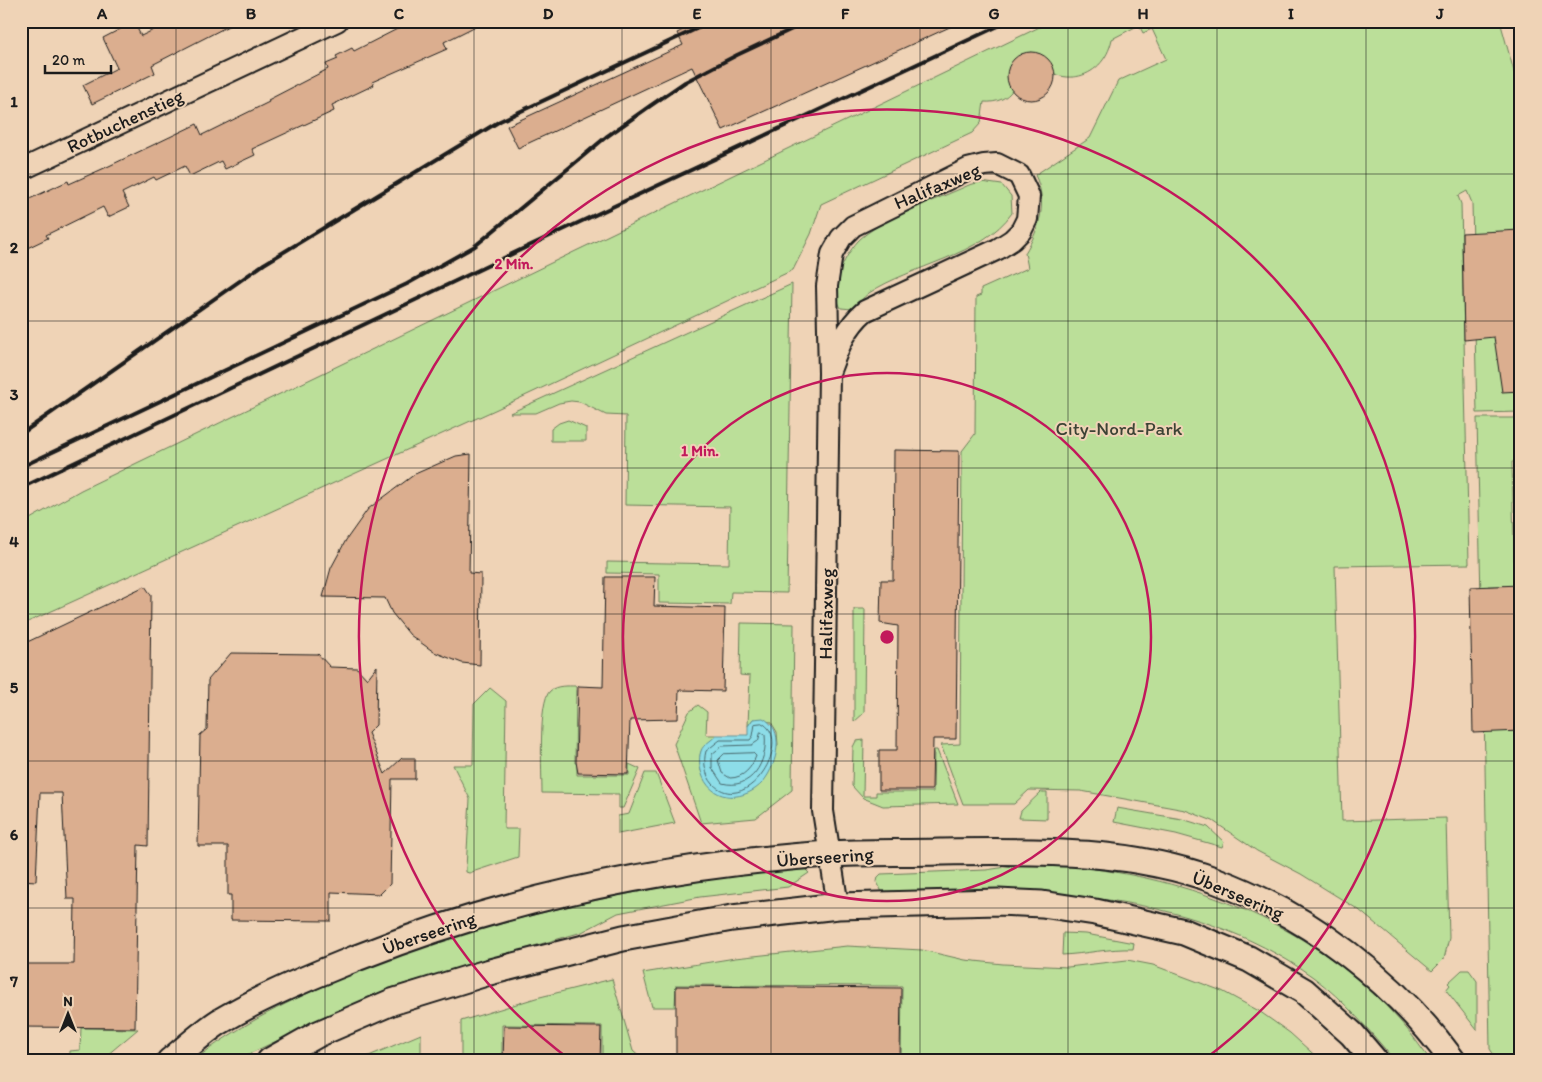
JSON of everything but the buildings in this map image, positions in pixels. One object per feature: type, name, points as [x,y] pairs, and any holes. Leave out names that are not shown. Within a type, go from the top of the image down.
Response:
[{"type":"street","name":"Rotbuchenstieg","points":[[21,170],[337,21]]},
{"type":"street","name":"Halifaxweg","points":[[829,372],[843,336],[852,322],[865,311],[998,249],[1021,231],[1030,208],[1026,185],[1019,175],[997,164],[968,169],[853,226],[841,238],[832,254],[827,286],[829,372],[823,801],[829,854],[838,906]]},
{"type":"street","name":"Überseering","points":[[170,1061],[218,1022],[308,977],[396,942],[531,901],[633,878],[710,867],[829,854],[1033,851],[1095,854],[1155,864],[1215,881],[1255,898],[1310,927],[1356,959],[1409,1008],[1453,1061]]},
{"type":"street","points":[[270,1061],[318,1034],[392,1002],[486,973],[632,937],[732,918],[838,906],[998,902],[1042,904],[1095,912],[1184,932],[1249,958],[1304,991],[1352,1034],[1375,1061]]},
{"type":"green space","name":"City-Nord-Park","points":[[1052,21],[1500,21],[1521,97],[1521,412],[1477,413],[1472,203],[1467,191],[1458,196],[1461,204],[1469,564],[1335,566],[1342,821],[1446,818],[1449,938],[1444,959],[1432,971],[1359,910],[1301,874],[1257,851],[1213,821],[1185,810],[1081,791],[1029,790],[1014,804],[963,804],[941,745],[960,744],[962,451],[975,434],[976,297],[981,295],[981,289],[1028,268],[1025,253],[1035,234],[1042,205],[1039,185],[1035,175],[1090,138],[1118,81],[1166,59],[1152,29],[1143,33],[1139,25],[1112,39],[1107,54],[1099,65],[1088,73],[1076,77],[1064,77],[1052,73],[1040,64],[1031,52],[1015,59],[1017,68],[1016,84],[1007,96],[1001,100],[984,102],[981,123],[972,133],[821,204],[811,234],[793,270],[497,409],[21,625],[21,524],[81,490]]},
{"type":"green space","points":[[981,182],[1002,185],[1011,196],[1012,213],[999,228],[965,250],[886,283],[869,293],[852,309],[841,308],[837,292],[839,274],[847,256],[858,241],[867,233],[895,217],[969,185]]},
{"type":"green space","points":[[792,284],[787,593],[731,592],[730,604],[659,603],[659,574],[607,573],[607,562],[729,564],[730,507],[625,505],[626,416],[606,415],[580,402],[571,401],[559,403],[536,413],[510,413]]},
{"type":"green space","points":[[1477,418],[1521,418],[1521,461],[1512,462],[1515,591],[1508,586],[1488,586],[1483,689]]},
{"type":"green space","points":[[568,420],[586,428],[586,441],[551,441],[551,429],[559,423]]},
{"type":"green space","points":[[854,609],[865,609],[864,713],[854,722]]},
{"type":"green space","points":[[741,623],[794,624],[792,790],[756,818],[701,823],[674,744],[689,712],[698,705],[707,712],[706,735],[716,735],[702,749],[700,756],[701,771],[778,745],[777,732],[771,722],[753,719],[748,726],[750,676],[740,675]]},
{"type":"green space","points":[[576,686],[575,763],[577,763],[577,775],[629,775],[629,764],[640,769],[623,808],[619,808],[619,794],[542,793],[542,723],[546,698],[550,691],[555,688]]},
{"type":"green space","points":[[490,688],[506,701],[504,829],[519,829],[518,857],[469,873],[466,872],[466,868],[470,799],[453,765],[473,765],[474,704]]},
{"type":"green space","points":[[1484,708],[1519,725],[1521,1061],[1498,1061],[1490,1049]]},
{"type":"green space","points":[[864,740],[863,796],[876,796],[876,792],[933,792],[934,750],[937,750],[958,804],[883,806],[863,798],[852,786],[853,747],[856,741]]},
{"type":"green space","points":[[645,773],[656,773],[675,823],[618,834],[618,816],[629,814]]},
{"type":"green space","points":[[1041,792],[1047,792],[1047,819],[1019,818],[1021,811]]},
{"type":"green space","points":[[1117,808],[1182,819],[1208,827],[1224,842],[1222,847],[1176,834],[1114,822]]},
{"type":"green space","points":[[1027,864],[1070,866],[1138,876],[1181,887],[1222,901],[1262,918],[1300,938],[1336,962],[1370,990],[1405,1027],[1431,1061],[1395,1061],[1346,1006],[1313,977],[1264,947],[1213,925],[1160,910],[1106,900],[994,891],[882,892],[877,882],[881,874],[986,870]]},
{"type":"green space","points":[[804,868],[809,873],[788,887],[700,897],[618,913],[582,932],[390,988],[253,1052],[240,1061],[193,1061],[243,1027],[294,1000],[367,968],[441,941],[517,919],[632,893],[696,882]]},
{"type":"green space","points":[[1063,933],[1086,934],[1134,943],[1133,949],[1115,949],[1062,955]]},
{"type":"green space","points":[[847,946],[922,950],[965,960],[1003,964],[1068,967],[1127,960],[1153,965],[1222,991],[1259,1011],[1290,1033],[1321,1061],[901,1061],[902,986],[676,985],[675,1007],[652,1007],[643,973],[735,958]]},
{"type":"green space","points":[[1462,970],[1469,970],[1477,981],[1477,1030],[1446,990],[1450,985],[1448,983]]},
{"type":"green space","points":[[612,979],[633,1051],[644,1061],[602,1061],[602,1026],[502,1025],[502,1061],[461,1061],[461,1021],[536,998]]},
{"type":"green space","points":[[81,1028],[138,1029],[100,1061],[70,1061],[70,1051],[80,1050]]},
{"type":"green space","points":[[421,1034],[421,1061],[357,1061]]},
{"type":"water","points":[[763,718],[773,726],[777,742],[774,761],[766,778],[756,788],[739,796],[722,795],[715,791],[708,785],[701,771],[700,754],[702,749],[716,735],[748,735],[748,726],[753,719]]},
{"type":"railway","points":[[21,434],[264,264],[500,121],[713,21]]},
{"type":"railway","points":[[21,467],[407,284],[475,246],[606,137],[685,82],[809,21]]},
{"type":"railway","points":[[21,488],[533,244],[1009,21]]}]
